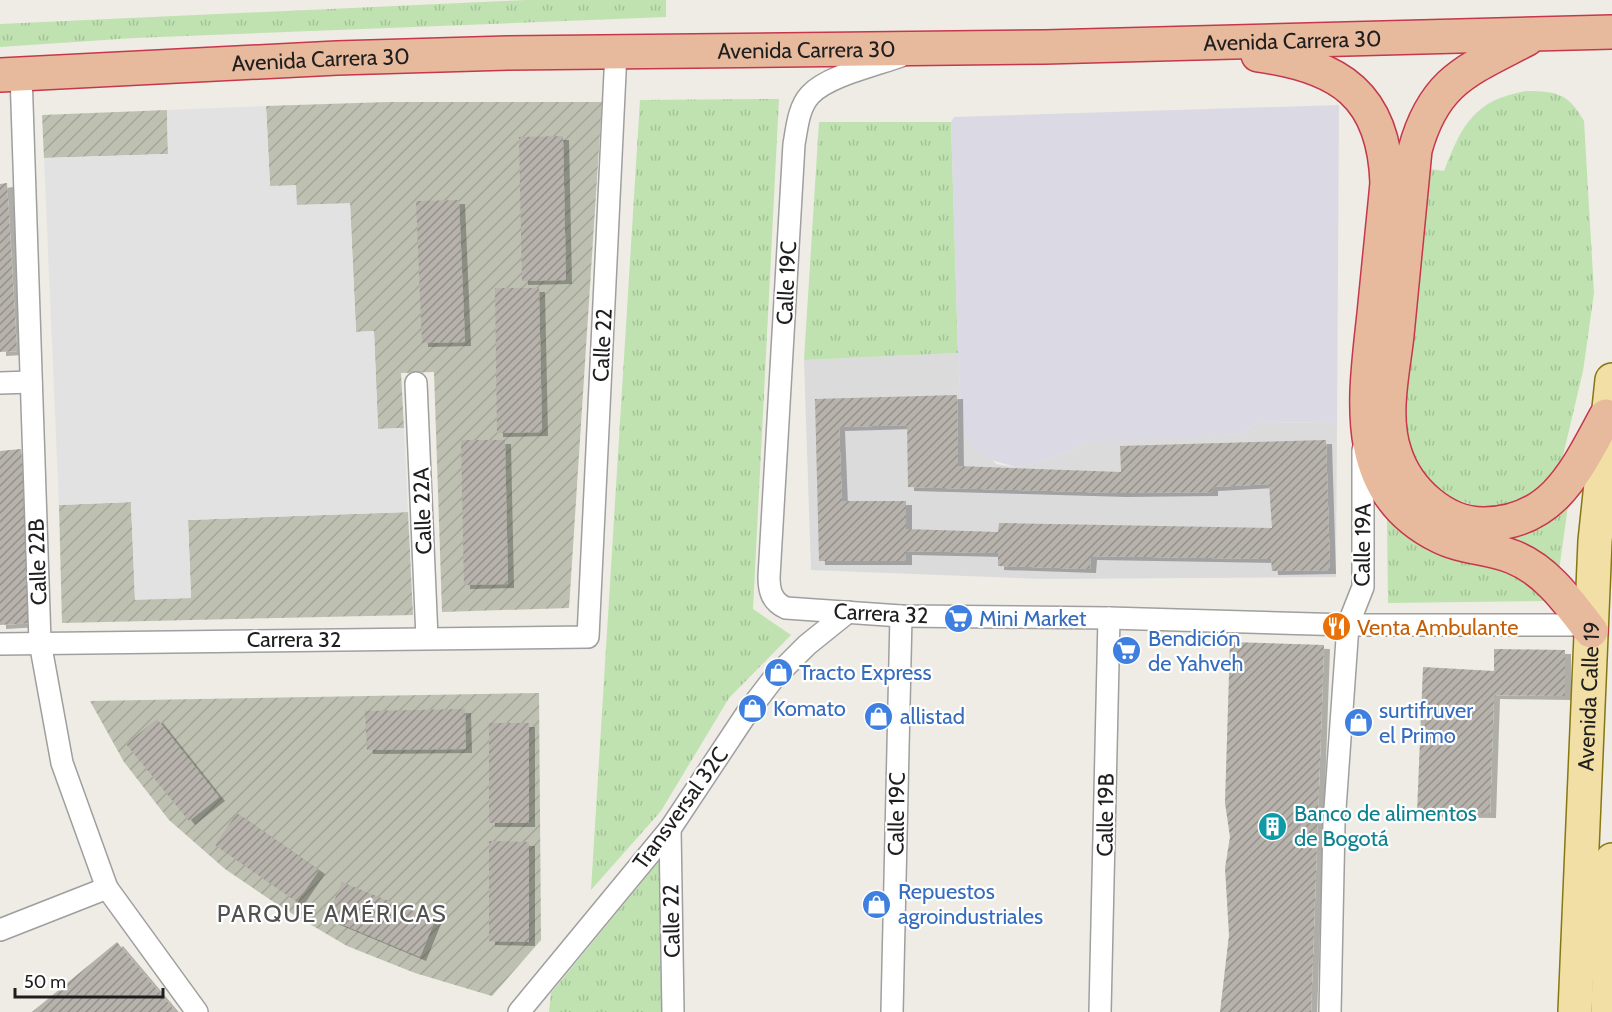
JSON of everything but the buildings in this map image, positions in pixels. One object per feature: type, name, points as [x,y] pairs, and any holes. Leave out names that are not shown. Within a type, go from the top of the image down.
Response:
[{"type":"highway","name":"Avenida Carrera 30","points":[[10,74],[349,58],[921,49],[1532,36],[1612,32]]},
{"type":"highway","points":[[1532,36],[1468,70],[1447,85],[1422,123],[1414,150],[1390,407],[1394,452],[1405,477],[1437,509],[1460,520],[1483,524],[1505,522],[1538,512],[1556,496],[1573,475],[1606,416]]},
{"type":"highway","points":[[1167,42],[1291,59],[1318,67],[1350,86],[1372,113],[1386,158],[1387,183],[1365,399],[1366,424],[1375,466],[1388,490],[1405,512],[1425,529],[1448,541],[1514,557],[1530,566],[1563,596],[1582,628]]},
{"type":"main road","name":"Avenida Calle 19","points":[[1575,1012],[1582,628],[1595,541],[1606,416],[1612,380]]},
{"type":"main road","points":[[1608,1012],[1612,860]]},
{"type":"street","name":"Calle 19C","points":[[771,596],[769,577],[794,144],[800,115],[809,95],[828,82],[921,49]]},
{"type":"street","name":"Calle 22","points":[[588,637],[616,52]]},
{"type":"street","name":"Calle 22B","points":[[10,74],[31,382],[40,642],[62,763],[107,888],[197,1012]]},
{"type":"street","points":[[0,383],[31,382]]},
{"type":"street","name":"Calle 22A","points":[[416,383],[427,638]]},
{"type":"street","name":"Calle 19A","points":[[1330,1012],[1334,823],[1348,625],[1361,597],[1364,572],[1365,399]]},
{"type":"street","name":"Carrera 32","points":[[771,596],[786,608],[901,616],[1582,628]]},
{"type":"street","name":"Transversal 32C","points":[[519,1012],[670,829],[747,713],[773,679],[807,645],[848,612]]},
{"type":"street","name":"Calle 19C","points":[[892,1012],[901,616]]},
{"type":"street","name":"Calle 19B","points":[[1100,1012],[1109,618]]},
{"type":"street","name":"Carrera 32","points":[[0,644],[588,637]]},
{"type":"street","name":"Calle 22","points":[[670,829],[673,1012]]},
{"type":"street","points":[[0,930],[107,888]]},
{"type":"shaded area","points":[[387,102],[602,102],[569,608],[442,612],[434,372],[401,373],[404,428],[378,429],[374,331],[356,332],[350,204],[297,205],[270,186],[266,106]]},
{"type":"shaded area","points":[[1339,105],[1337,422],[1257,423],[1241,434],[1085,442],[1069,452],[1033,464],[1015,467],[985,458],[970,444],[962,425],[958,353],[951,122],[954,117]]},
{"type":"shaded area","points":[[266,106],[270,186],[296,185],[297,205],[350,203],[356,332],[374,331],[378,429],[404,428],[408,512],[188,520],[191,598],[135,600],[131,502],[59,505],[44,158],[168,154],[167,110]]},
{"type":"shaded area","points":[[167,110],[168,154],[44,158],[42,115]]},
{"type":"shaded area","points":[[958,353],[962,425],[996,464],[1014,467],[1033,464],[1069,452],[1085,442],[1101,440],[1241,434],[1257,423],[1337,422],[1336,577],[1044,579],[811,570],[804,360]]},
{"type":"shaded area","points":[[131,502],[135,599],[191,598],[188,520],[408,512],[413,615],[62,623],[59,505]]},
{"type":"shaded area","points":[[539,693],[541,940],[492,996],[415,973],[347,946],[281,907],[225,869],[169,820],[124,762],[90,701]]},
{"type":"green space","points":[[527,0],[666,0],[666,17],[134,38],[0,47],[0,24]]},
{"type":"green space","points":[[1526,91],[1554,93],[1561,96],[1573,105],[1584,121],[1594,293],[1583,371],[1561,464],[1548,481],[1530,497],[1512,505],[1487,510],[1449,497],[1426,482],[1410,458],[1402,429],[1424,168],[1444,171],[1457,140],[1472,117],[1494,101]]},
{"type":"green space","points":[[779,99],[753,609],[791,635],[729,698],[661,811],[591,890],[640,100]]},
{"type":"green space","points":[[819,122],[951,122],[958,353],[804,360]]},
{"type":"green space","points":[[1569,498],[1559,571],[1551,562],[1525,545],[1483,533]]},
{"type":"green space","points":[[1387,515],[1409,538],[1426,548],[1519,576],[1552,601],[1388,603]]},
{"type":"green space","points":[[660,860],[662,1012],[549,1012],[551,993]]},
{"type":"place","name":"Mini Market","points":[[958,618]]},
{"type":"place","name":"Venta Ambulante","points":[[1336,627]]},
{"type":"place","name":"Bendición de Yahveh","points":[[1127,651]]},
{"type":"place","name":"Tracto Express","points":[[778,672]]},
{"type":"place","name":"Komato","points":[[752,708]]},
{"type":"place","name":"allistad","points":[[879,716]]},
{"type":"place","name":"surtifruver el Primo","points":[[1358,723]]},
{"type":"place","name":"Banco de alimentos de Bogotá","points":[[1273,826]]},
{"type":"place","name":"Repuestos agroindustriales","points":[[877,904]]},
{"type":"district","name":"PARQUE AMÉRICAS","points":[[332,914]]}]
